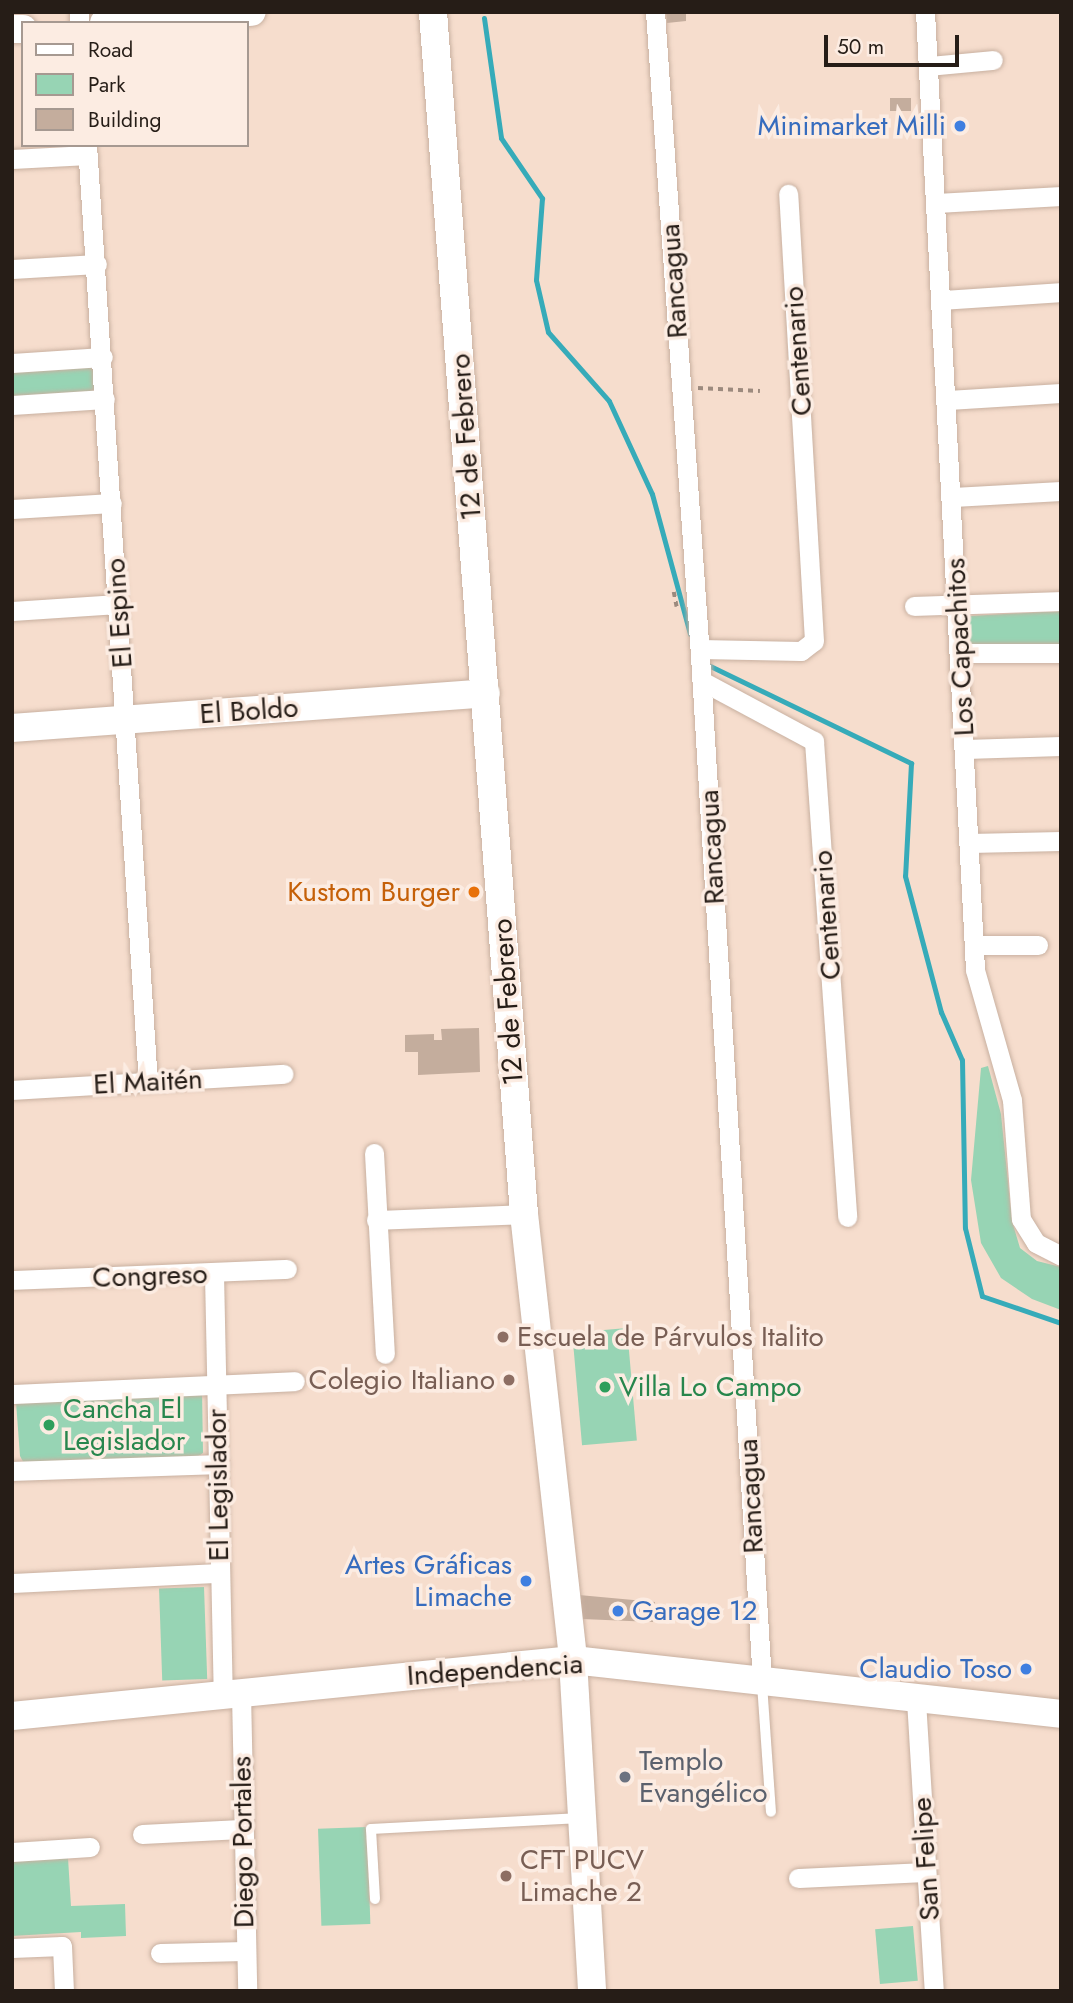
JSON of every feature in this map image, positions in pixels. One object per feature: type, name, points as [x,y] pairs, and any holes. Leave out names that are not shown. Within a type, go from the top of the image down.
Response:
[{"type":"street","points":[[131,21],[252,12]]},
{"type":"street","name":"12 de Febrero","points":[[433,12],[524,1214],[573,1660],[592,1991]]},
{"type":"street","name":"Rancagua","points":[[655,12],[701,663],[762,1681]]},
{"type":"street","name":"Los Capachitos","points":[[925,12],[978,992],[1013,1100],[1021,1219],[1036,1243],[1061,1256]]},
{"type":"street","points":[[929,66],[993,60]]},
{"type":"street","points":[[12,159],[88,150]]},
{"type":"street","name":"El Espino","points":[[88,150],[148,1082]]},
{"type":"street","name":"Centenario","points":[[701,663],[801,650],[814,641],[788,194]]},
{"type":"street","points":[[937,203],[1061,196]]},
{"type":"street","points":[[12,270],[97,264]]},
{"type":"street","points":[[942,300],[1061,292]]},
{"type":"street","points":[[12,363],[103,357]]},
{"type":"street","points":[[948,400],[1061,393]]},
{"type":"street","points":[[12,405],[105,399]]},
{"type":"street","points":[[953,497],[1061,491]]},
{"type":"street","points":[[12,509],[111,502]]},
{"type":"street","points":[[914,606],[1061,601]]},
{"type":"street","points":[[12,611],[118,604]]},
{"type":"street","points":[[961,653],[1061,653]]},
{"type":"street","name":"Centenario","points":[[701,663],[814,741],[847,1217]]},
{"type":"street","name":"El Boldo","points":[[12,728],[486,694]]},
{"type":"street","points":[[965,749],[1061,746]]},
{"type":"street","points":[[969,843],[1061,841]]},
{"type":"street","points":[[975,945],[1038,945]]},
{"type":"street","name":"El Maitén","points":[[12,1090],[284,1073]]},
{"type":"street","points":[[374,1153],[385,1354]]},
{"type":"street","points":[[376,1220],[524,1214]]},
{"type":"street","name":"Congreso","points":[[12,1280],[287,1269]]},
{"type":"street","name":"El Legislador","points":[[214,1274],[220,1573],[232,1694]]},
{"type":"street","points":[[12,1394],[295,1381]]},
{"type":"street","points":[[12,1471],[219,1464]]},
{"type":"street","points":[[12,1583],[220,1573]]},
{"type":"street","name":"Independencia","points":[[12,1716],[573,1660],[762,1681],[916,1714],[1061,1714]]},
{"type":"street","name":"Diego Portales","points":[[232,1694],[247,1991]]},
{"type":"street","name":"San Felipe","points":[[916,1714],[934,1991]]},
{"type":"street","points":[[142,1835],[240,1829]]},
{"type":"street","points":[[12,1852],[90,1847]]},
{"type":"street","points":[[798,1878],[926,1872]]},
{"type":"street","points":[[12,1948],[62,1946],[64,1991]]},
{"type":"street","points":[[160,1953],[245,1951]]},
{"type":"lane","points":[[762,1681],[771,1812]]},
{"type":"lane","points":[[375,1899],[370,1829],[582,1818]]},
{"type":"path","points":[[681,388],[760,390]]},
{"type":"green space","points":[[93,365],[95,397],[14,403],[12,371]]},
{"type":"green space","points":[[1061,611],[1061,650],[970,646],[970,616]]},
{"type":"green space","points":[[988,1066],[1001,1114],[1012,1221],[1020,1248],[1037,1261],[1061,1267],[1061,1310],[1032,1299],[1001,1278],[981,1243],[971,1180],[981,1068]]},
{"type":"green space","name":"Villa Lo Campo","points":[[627,1328],[637,1441],[582,1445],[572,1333]]},
{"type":"green space","points":[[202,1388],[203,1453],[194,1459],[26,1467],[20,1456],[16,1402]]},
{"type":"green space","points":[[204,1587],[207,1679],[162,1681],[159,1589]]},
{"type":"green space","points":[[367,1827],[370,1924],[321,1926],[318,1829]]},
{"type":"green space","points":[[68,1858],[71,1906],[125,1904],[126,1936],[81,1938],[81,1932],[12,1936],[12,1860]]},
{"type":"green space","points":[[913,1926],[918,1981],[880,1984],[875,1929]]},
{"type":"building","points":[[666,12],[686,12],[686,21],[667,23]]},
{"type":"building","points":[[890,98],[911,98],[911,111],[890,111]]},
{"type":"building","points":[[479,1028],[480,1072],[418,1075],[418,1052],[405,1052],[405,1035],[434,1034],[434,1040],[442,1040],[441,1029]]},
{"type":"building","name":"Garage 12","points":[[579,1595],[655,1602],[653,1622],[582,1619]]},
{"type":"waterway","points":[[484,18],[501,138],[542,198],[536,280],[548,332],[609,401],[652,494],[690,634]]},
{"type":"waterway","points":[[706,664],[911,763],[905,876],[941,1012],[962,1060],[965,1228],[982,1296],[1061,1323]]},
{"type":"place","name":"Minimarket Milli","points":[[960,126]]},
{"type":"place","name":"Kustom Burger","points":[[474,892]]},
{"type":"place","name":"Escuela de Párvulos Italito","points":[[503,1337]]},
{"type":"place","name":"Colegio Italiano","points":[[509,1380]]},
{"type":"place","name":"Villa Lo Campo","points":[[605,1387]]},
{"type":"place","name":"Cancha El Legislador","points":[[49,1425]]},
{"type":"place","name":"Artes Gráficas Limache","points":[[526,1581]]},
{"type":"place","name":"Garage 12","points":[[618,1611]]},
{"type":"place","name":"Claudio Toso","points":[[1026,1669]]},
{"type":"place","name":"Templo Evangélico","points":[[625,1777]]},
{"type":"place","name":"CFT PUCV Limache 2","points":[[506,1876]]}]
